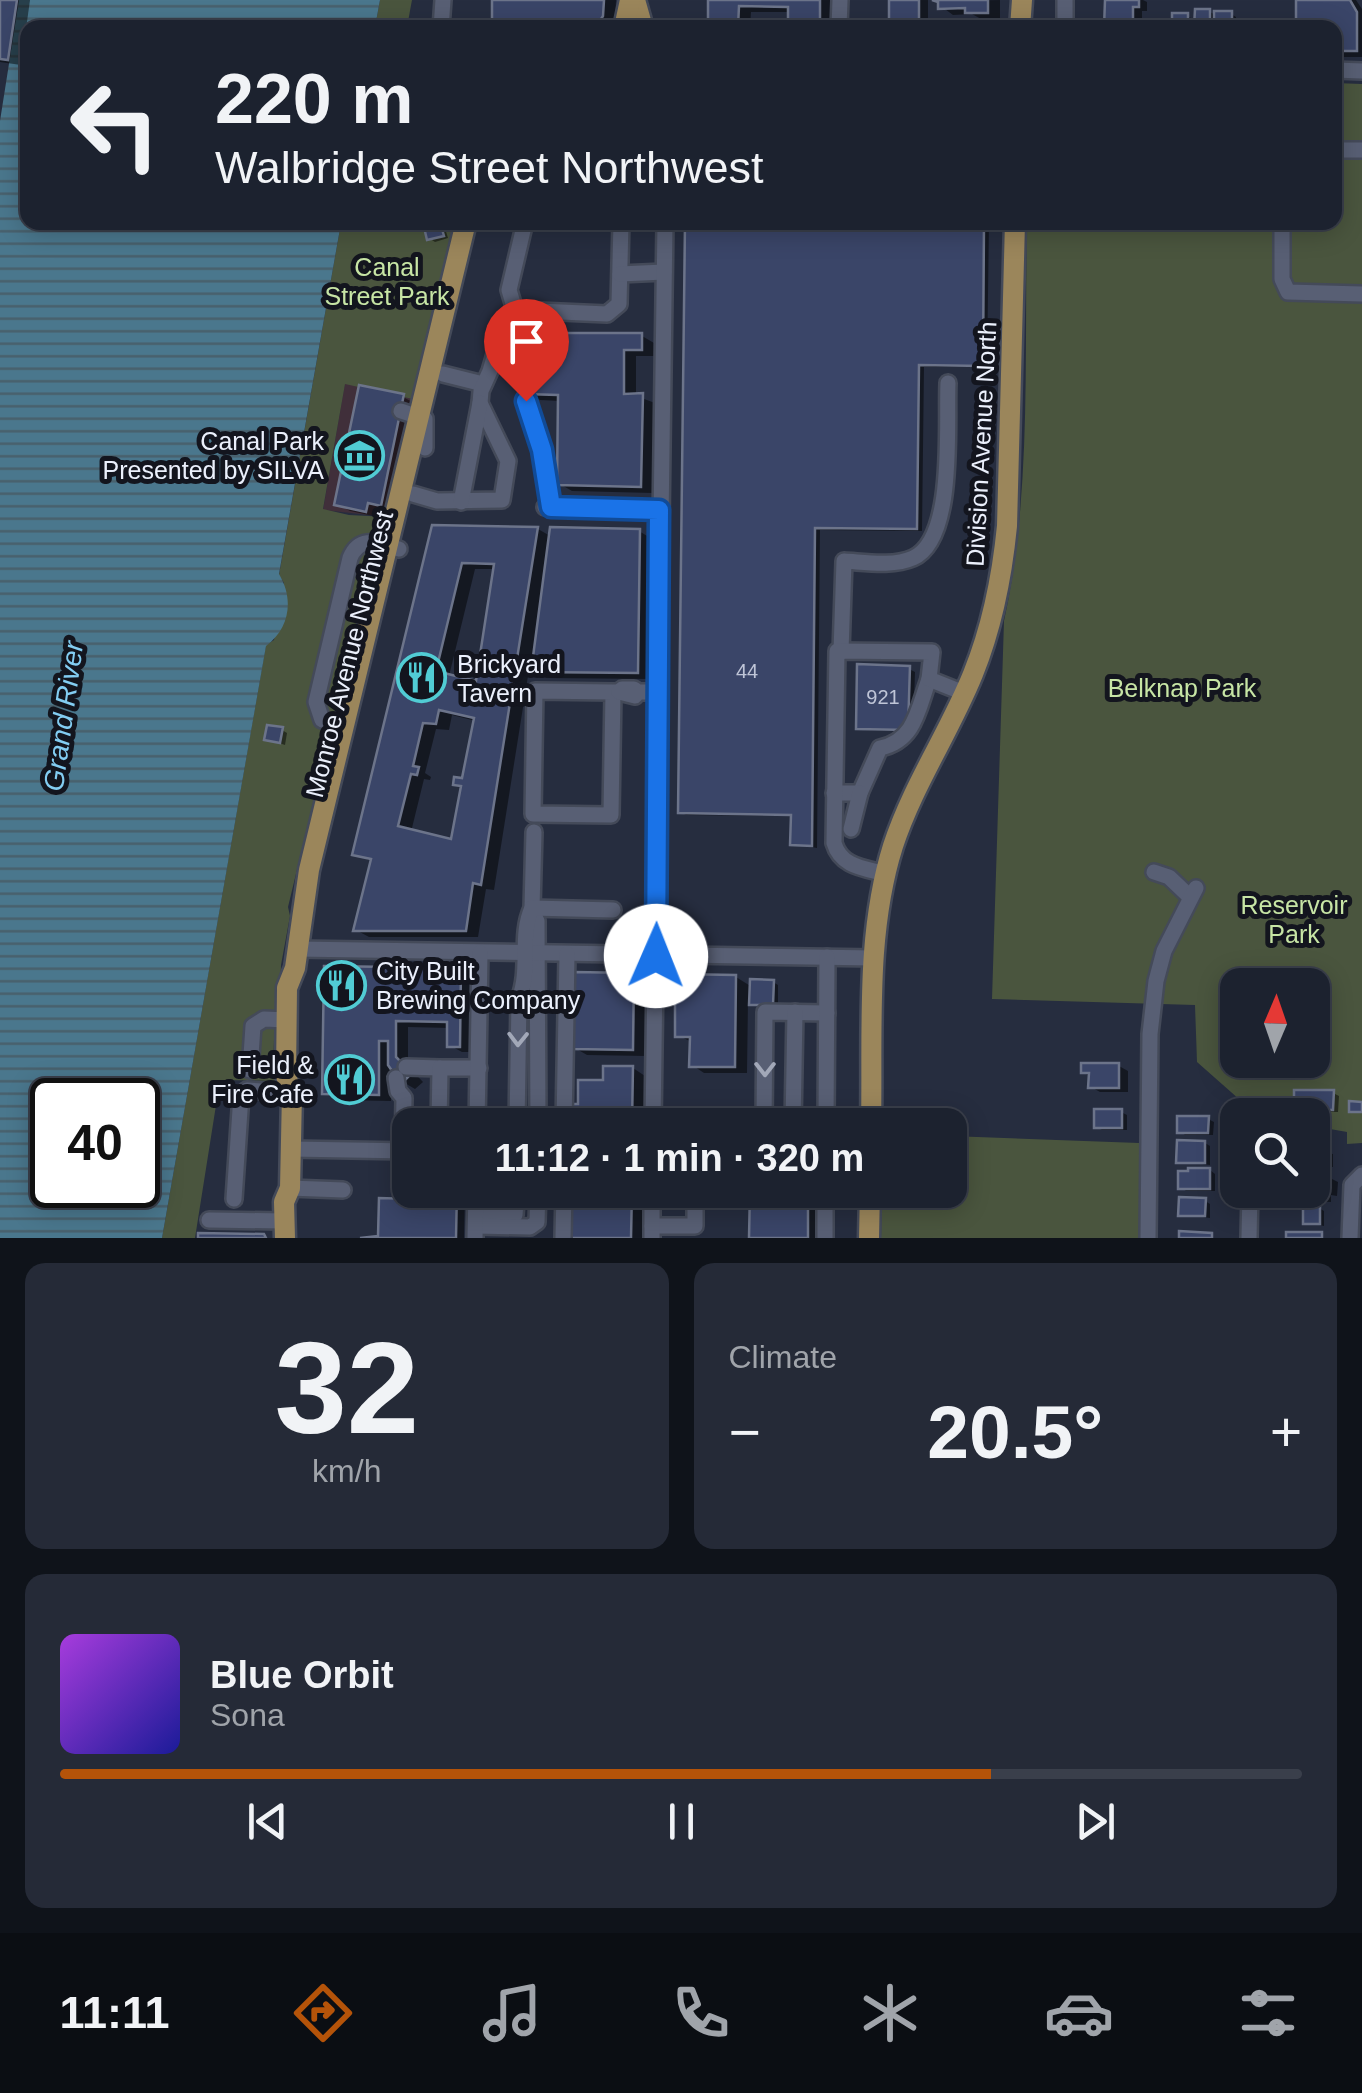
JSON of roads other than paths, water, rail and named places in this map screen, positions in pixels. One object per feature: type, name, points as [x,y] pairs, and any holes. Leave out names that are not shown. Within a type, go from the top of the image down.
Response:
[{"type":"main road","name":"Monroe Avenue Northwest","points":[[288,1232],[284,1202],[290,1188],[292,1093],[286,1073],[288,984],[296,959],[309,870],[330,808],[394,548],[410,414],[464,230]]},
{"type":"main road","name":"Monroe Avenue Northwest","points":[[330,808],[343,727],[413,494],[478,230]]},
{"type":"main road","name":"Division Avenue North","points":[[871,1108],[874,958],[886,874],[916,786],[964,693],[993,612],[1004,553],[1014,230]]},
{"type":"main road","name":"Monroe Avenue Northwest","points":[[292,1093],[298,1076],[296,959]]},
{"type":"main road","points":[[869,1238],[870,1208]]},
{"type":"street","points":[[523,230],[508,290],[515,310],[608,314],[619,304],[621,230]]},
{"type":"street","points":[[653,1108],[665,230]]},
{"type":"street","points":[[1282,230],[1282,279],[1288,292],[1362,294]]},
{"type":"street","points":[[620,274],[664,272]]},
{"type":"street","points":[[460,502],[483,384],[502,330]]},
{"type":"street","points":[[443,374],[483,384]]},
{"type":"street","points":[[841,652],[844,561],[895,562],[913,558],[924,550],[936,529],[944,507],[948,383]]},
{"type":"street","points":[[526,401],[542,450],[548,507],[659,510]]},
{"type":"street","points":[[413,494],[437,501],[502,500],[508,471],[506,456],[480,402]]},
{"type":"street","points":[[410,414],[427,423],[424,448]]},
{"type":"street","points":[[343,727],[322,720],[316,702],[350,558],[356,546],[365,542],[394,548]]},
{"type":"street","points":[[851,830],[860,793],[880,748],[894,745],[912,730],[929,679],[932,652],[838,651],[836,851],[850,864],[886,874]]},
{"type":"street","points":[[929,679],[964,693]]},
{"type":"street","points":[[616,692],[612,815],[533,814],[535,691],[616,692],[622,688],[658,692]]},
{"type":"street","points":[[834,793],[860,793]]},
{"type":"street","points":[[517,1108],[519,999],[537,921],[532,910],[534,832]]},
{"type":"street","points":[[1148,1238],[1150,1034],[1156,980],[1164,951],[1193,893],[1170,877],[1154,872]]},
{"type":"street","points":[[532,910],[614,910]]},
{"type":"street","points":[[296,959],[480,953],[874,958]]},
{"type":"street","points":[[478,1108],[480,953]]},
{"type":"street","points":[[531,954],[537,1108]]},
{"type":"street","points":[[564,1108],[567,954]]},
{"type":"street","points":[[826,1108],[828,957]]},
{"type":"street","points":[[764,1108],[765,1012],[827,1013]]},
{"type":"street","points":[[794,1108],[795,1012]]},
{"type":"street","points":[[250,1070],[253,1026],[264,1019],[287,1020]]},
{"type":"street","points":[[405,1108],[404,1076],[440,1068],[479,1068]]},
{"type":"street","points":[[439,1108],[440,1068]]},
{"type":"street","points":[[234,1200],[241,1094],[246,1090],[292,1093]]},
{"type":"street","points":[[291,1149],[392,1151]]},
{"type":"street","points":[[1350,1238],[1357,1180]]},
{"type":"street","points":[[290,1188],[342,1190]]},
{"type":"street","points":[[476,1226],[515,1214],[515,1208]]},
{"type":"street","points":[[476,1226],[530,1227],[537,1222],[537,1208]]},
{"type":"street","points":[[563,1238],[564,1208]]},
{"type":"street","points":[[652,1232],[695,1226],[696,1208]]},
{"type":"street","points":[[825,1208],[825,1238]]},
{"type":"street","points":[[1249,1238],[1250,1208]]},
{"type":"street","points":[[209,1220],[288,1232]]},
{"type":"water","name":"Grand River","points":[[19,0],[380,0],[376,20],[20,20],[20,230],[340,230],[279,574],[287,593],[287,613],[280,631],[266,646],[162,1238],[0,1238],[0,121]]},
{"type":"place","name":"Canal Park Presented by SILVA","points":[[359,455]]},
{"type":"place","name":"Brickyard Tavern","points":[[422,678]]},
{"type":"place","name":"City Built Brewing Company","points":[[341,985]]},
{"type":"place","name":"Field & Fire Cafe","points":[[349,1079]]},
{"type":"park label","name":"Canal Street Park","points":[[387,282]]},
{"type":"park label","name":"Belknap Park","points":[[1182,688]]},
{"type":"park label","name":"Reservoir Park","points":[[1294,920]]}]
